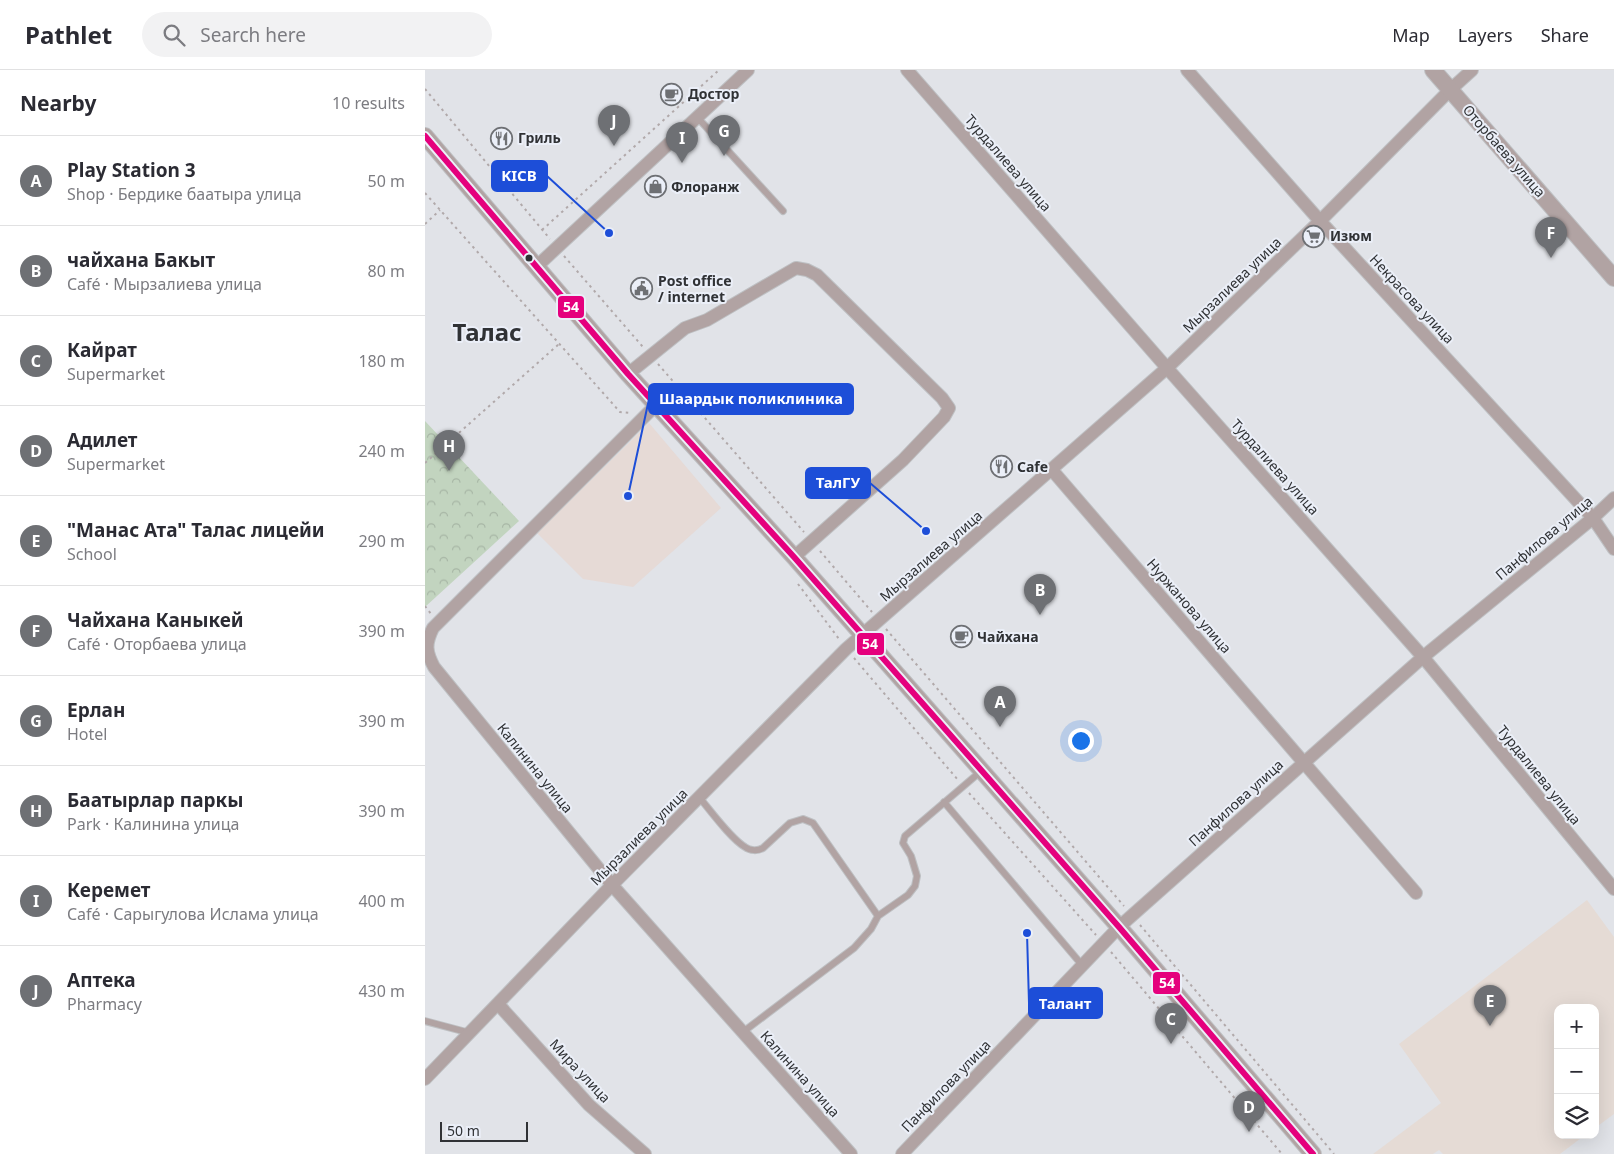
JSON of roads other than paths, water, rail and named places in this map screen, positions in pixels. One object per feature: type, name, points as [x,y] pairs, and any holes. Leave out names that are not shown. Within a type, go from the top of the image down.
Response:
[{"type":"street","points":[[536,267],[748,70]]},
{"type":"street","name":"Турдалиева улица","points":[[907,70],[1423,657],[1614,889]]},
{"type":"street","name":"Некрасова улица","points":[[1187,70],[1320,221],[1593,518],[1614,549]]},
{"type":"street","name":"Оторбаева улица","points":[[1433,70],[1614,278]]},
{"type":"street","name":"Мырзалиева улица","points":[[425,1079],[612,885],[846,648],[1167,368],[1320,221],[1472,70]]},
{"type":"street","points":[[428,145],[628,374],[651,410],[794,557],[1119,927],[1313,1154]]},
{"type":"street","points":[[628,374],[685,328],[707,320],[795,268],[817,274],[941,398],[949,408],[944,417],[903,460],[794,557]]},
{"type":"street","name":"Калинина улица","points":[[651,410],[440,622],[427,637],[426,652],[434,668],[612,885],[851,1154]]},
{"type":"street","name":"Нуржанова улица","points":[[1052,470],[1416,892]]},
{"type":"street","name":"Панфилова улица","points":[[902,1154],[1119,927],[1423,657],[1593,518],[1614,498]]},
{"type":"street","name":"Мира улица","points":[[498,1004],[589,1105],[645,1154]]},
{"type":"lane","points":[[697,117],[783,212]]},
{"type":"lane","points":[[743,1032],[854,948],[871,929],[878,916],[908,895],[915,886],[917,876],[911,856],[903,843],[905,836],[981,771]]},
{"type":"lane","points":[[699,797],[735,839],[745,848],[753,850],[763,848],[790,823],[803,819],[813,824],[878,916]]},
{"type":"lane","points":[[944,802],[1082,965]]},
{"type":"lane","points":[[425,1021],[470,1033]]},
{"type":"place","name":"Достор","points":[[672,94]]},
{"type":"place","name":"Гриль","points":[[502,138]]},
{"type":"place","name":"Аптека","points":[[614,146]]},
{"type":"place","name":"Ерлан","points":[[724,156]]},
{"type":"place","name":"Керемет","points":[[682,163]]},
{"type":"place","name":"Флоранж","points":[[655,187]]},
{"type":"place","name":"KICB","points":[[609,233]]},
{"type":"place","name":"Изюм","points":[[1314,236]]},
{"type":"place","name":"Чайхана Каныкей","points":[[1551,258]]},
{"type":"place","name":"Post office / internet","points":[[642,289]]},
{"type":"place","name":"Cafe","points":[[1001,467]]},
{"type":"place","name":"Баатырлар паркы","points":[[449,471]]},
{"type":"place","name":"Шаардык поликлиника","points":[[628,496]]},
{"type":"place","name":"ТалГУ","points":[[926,531]]},
{"type":"place","name":"чайхана Бакыт","points":[[1040,615]]},
{"type":"place","name":"Чайхана","points":[[961,637]]},
{"type":"place","name":"Play Station 3","points":[[1000,727]]},
{"type":"place","name":"Талант","points":[[1027,933]]},
{"type":"place","name":"\"Манас Ата\" Талас лицейи","points":[[1490,1026]]},
{"type":"place","name":"Кайрат","points":[[1171,1044]]},
{"type":"place","name":"Адилет","points":[[1249,1132]]},
{"type":"district","name":"Талас","points":[[487,333]]}]
